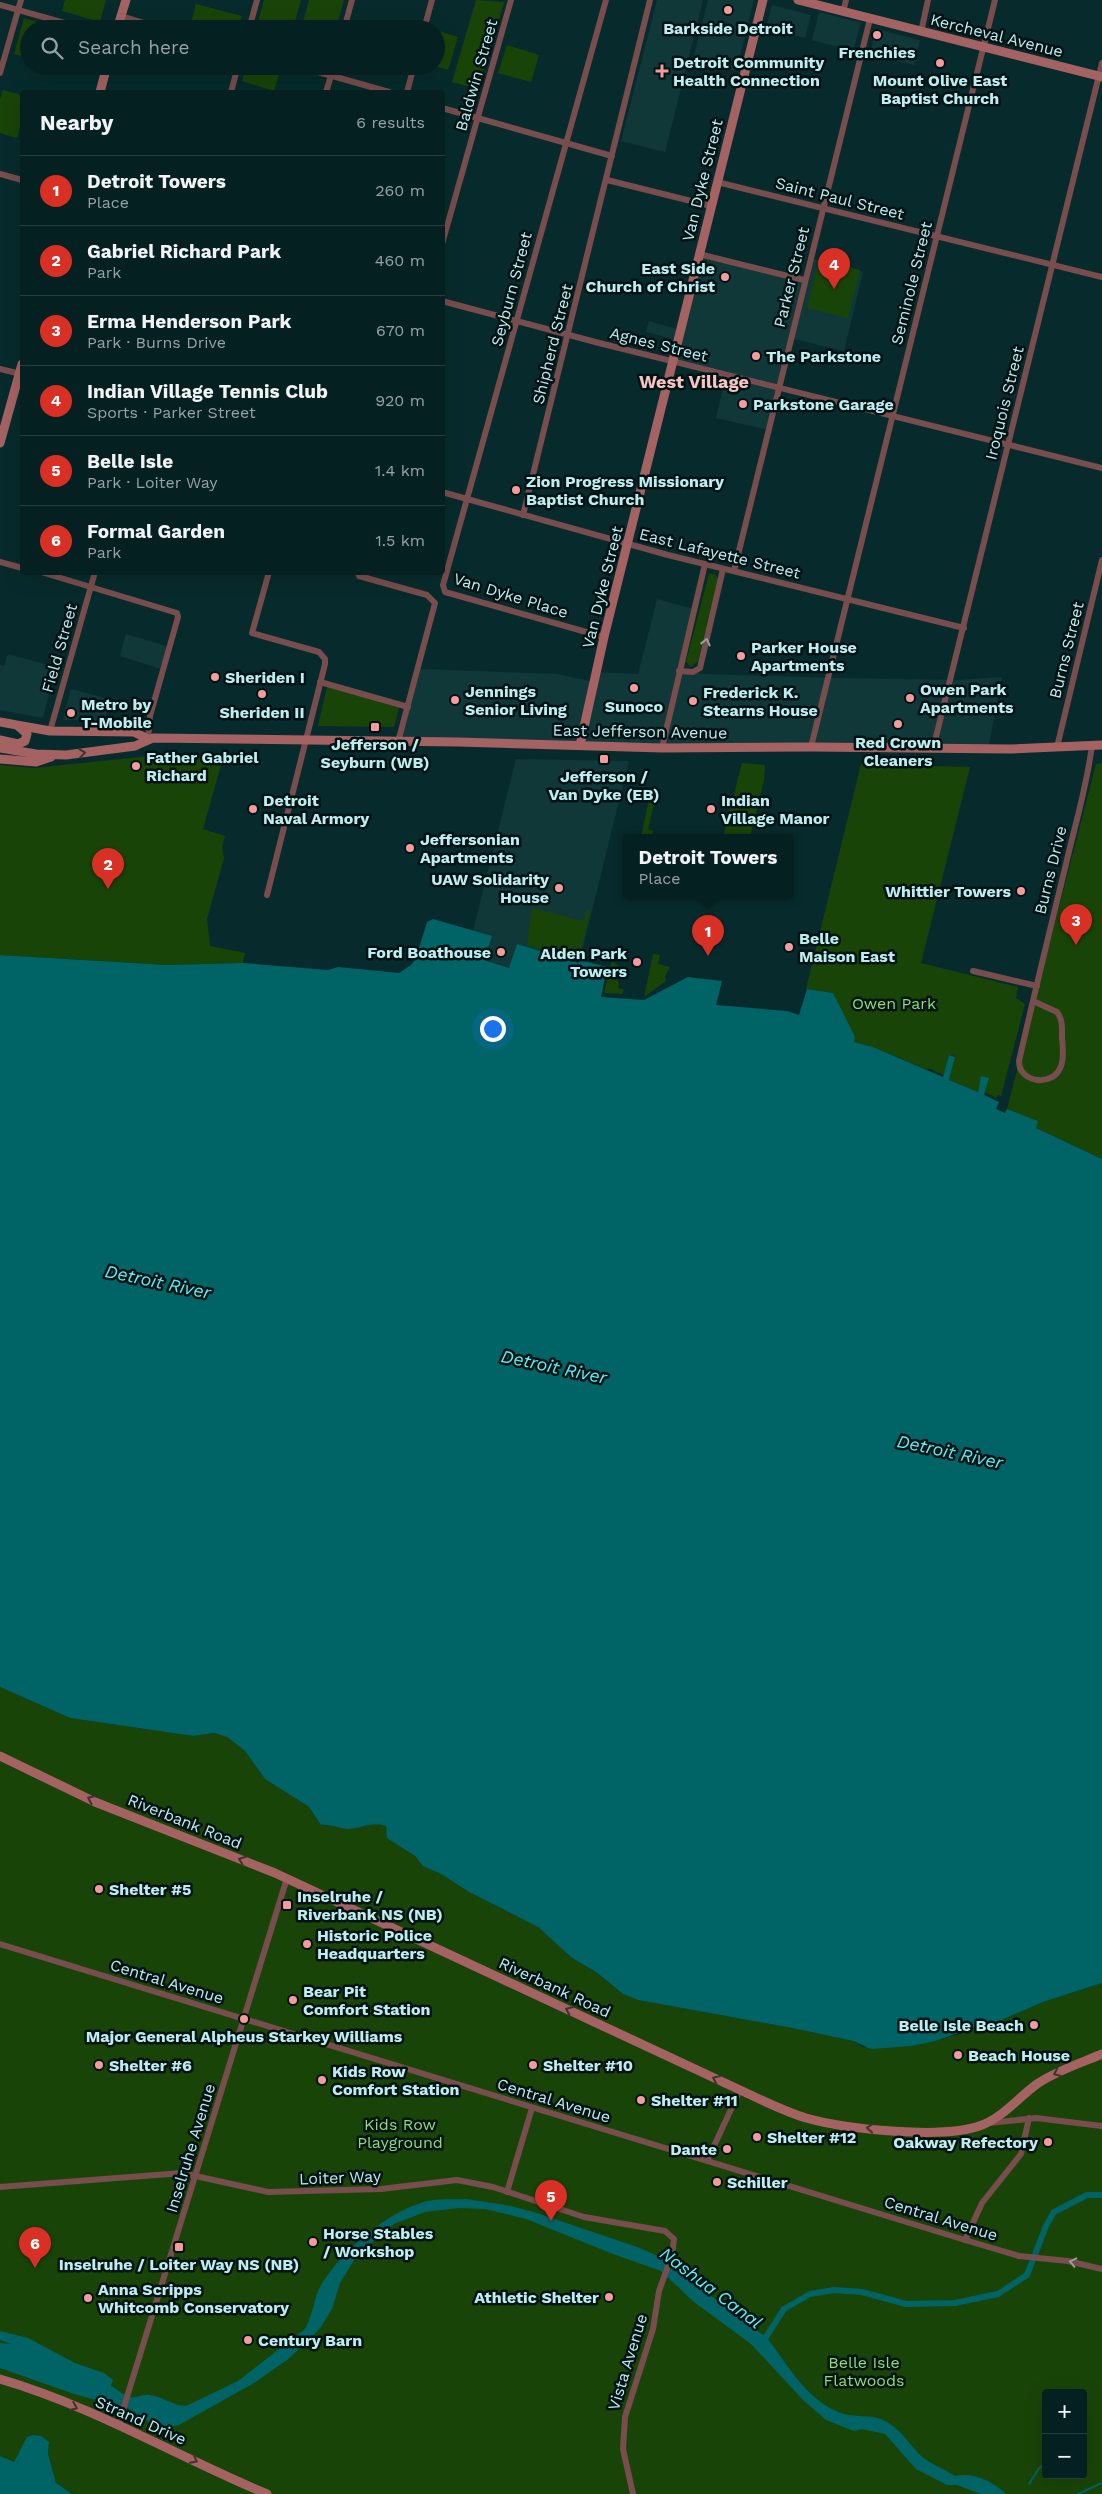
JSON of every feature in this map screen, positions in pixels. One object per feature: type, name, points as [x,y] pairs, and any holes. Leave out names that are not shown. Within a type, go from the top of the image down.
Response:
[{"type":"main road","points":[[120,20],[126,0]]},
{"type":"main road","name":"Van Dyke Street","points":[[580,746],[604,637],[763,0]]},
{"type":"main road","name":"Kercheval Avenue","points":[[798,0],[1100,76]]},
{"type":"main road","points":[[101,90],[105,75]]},
{"type":"main road","points":[[0,443],[20,377]]},
{"type":"main road","name":"East Jefferson Avenue","points":[[0,722],[50,731],[134,732],[148,739],[305,740],[662,748],[811,747],[933,749],[1102,745]]},
{"type":"main road","points":[[0,740],[18,744],[25,741],[27,734],[16,725]]},
{"type":"main road","name":"East Jefferson Avenue","points":[[0,748],[36,754],[59,755],[135,746],[148,739]]},
{"type":"main road","points":[[0,759],[36,762],[59,755]]},
{"type":"main road","name":"Riverbank Road","points":[[0,1756],[96,1802],[287,1878],[740,2090],[808,2118],[861,2127],[931,2132],[960,2130],[987,2123],[1043,2081],[1102,2054]]},
{"type":"main road","name":"Strand Drive","points":[[0,2379],[31,2389],[118,2426],[267,2494]]},
{"type":"street","points":[[0,73],[21,0]]},
{"type":"street","points":[[251,20],[257,0]]},
{"type":"street","points":[[346,20],[352,0]]},
{"type":"street","points":[[426,20],[432,0]]},
{"type":"street","name":"Baldwin Street","points":[[445,234],[511,0]]},
{"type":"street","name":"Seyburn Street","points":[[443,585],[606,0]]},
{"type":"street","points":[[445,109],[612,156],[650,0]]},
{"type":"street","points":[[843,12],[846,0]]},
{"type":"street","points":[[921,32],[928,0]]},
{"type":"street","name":"Seminole Street","points":[[811,747],[995,0]]},
{"type":"street","points":[[0,5],[54,20]]},
{"type":"street","points":[[121,16],[134,20]]},
{"type":"street","name":"Parker Street","points":[[734,571],[804,280],[870,19]]},
{"type":"street","name":"Iroquois Street","points":[[933,749],[1102,63]]},
{"type":"street","points":[[232,90],[236,75]]},
{"type":"street","points":[[328,75],[382,90]]},
{"type":"street","points":[[408,90],[412,75]]},
{"type":"street","points":[[327,90],[331,76]]},
{"type":"street","name":"Shipherd Street","points":[[523,515],[612,156]]},
{"type":"street","points":[[0,174],[20,179]]},
{"type":"street","points":[[607,180],[711,206]]},
{"type":"street","name":"Saint Paul Street","points":[[717,182],[1102,277]]},
{"type":"street","points":[[699,254],[804,280]]},
{"type":"street","name":"Agnes Street","points":[[445,301],[568,336],[1102,468]]},
{"type":"street","points":[[0,369],[20,370]]},
{"type":"street","name":"East Lafayette Street","points":[[445,493],[723,569],[964,628]]},
{"type":"street","name":"Burns Street","points":[[1057,747],[1102,560]]},
{"type":"street","points":[[0,562],[20,567]]},
{"type":"street","points":[[662,748],[704,564]]},
{"type":"street","points":[[679,671],[693,672],[700,668],[723,569]]},
{"type":"street","points":[[50,575],[177,613],[178,618],[150,716],[148,739]]},
{"type":"street","name":"Field Street","points":[[50,731],[94,575]]},
{"type":"street","points":[[267,895],[305,740],[326,664],[323,656],[315,651],[252,633],[268,575]]},
{"type":"street","points":[[359,575],[427,595],[434,601],[435,609],[398,742]]},
{"type":"street","name":"Van Dyke Place","points":[[443,585],[445,592],[604,637]]},
{"type":"street","points":[[320,682],[408,706]]},
{"type":"street","name":"Burns Drive","points":[[1033,1002],[1057,1012],[1062,1024],[1062,1065],[1055,1075],[1045,1080],[1030,1078],[1021,1071],[1019,1065],[1033,1002],[1085,788],[1092,745]]},
{"type":"street","points":[[973,971],[1037,986]]},
{"type":"street","name":"Inselruhe Avenue","points":[[118,2426],[287,1878]]},
{"type":"street","name":"Central Avenue","points":[[0,1944],[1019,2256],[1068,2261],[1102,2269]]},
{"type":"street","points":[[707,2161],[740,2090]]},
{"type":"street","points":[[507,2192],[532,2108]]},
{"type":"street","points":[[965,2240],[984,2200],[1021,2154],[1029,2118]]},
{"type":"street","points":[[987,2123],[1029,2118],[1073,2121],[1102,2126]]},
{"type":"street","name":"Loiter Way","points":[[0,2187],[182,2173],[246,2189],[268,2192],[381,2189],[457,2180],[480,2183],[592,2219],[660,2230],[674,2239]]},
{"type":"street","name":"Vista Avenue","points":[[633,2494],[623,2450],[624,2416],[654,2329],[664,2276],[674,2239]]},
{"type":"shaded area","name":"Detroit Community Health Connection","points":[[657,0],[703,0],[665,152],[621,141]]},
{"type":"shaded area","points":[[708,0],[754,0],[736,71],[693,59]]},
{"type":"shaded area","points":[[772,5],[811,15],[805,38],[766,28]]},
{"type":"shaded area","points":[[819,12],[861,23],[853,51],[812,40]]},
{"type":"shaded area","points":[[876,29],[920,40],[914,65],[870,54]]},
{"type":"shaded area","points":[[699,254],[804,280],[810,258],[863,272],[844,351],[790,338],[768,430],[716,418],[726,375],[673,362],[678,340],[646,332],[649,321],[680,330]]},
{"type":"shaded area","points":[[657,599],[694,609],[680,670],[705,674],[838,678],[959,680],[1002,677],[988,749],[398,742],[418,669],[557,674],[594,682],[596,672],[638,674]]},
{"type":"shaded area","points":[[126,634],[170,647],[164,670],[120,656]]},
{"type":"shaded area","points":[[8,654],[56,667],[43,718],[0,710],[0,665],[4,666]]},
{"type":"shaded area","points":[[71,689],[109,699],[105,720],[63,720]]},
{"type":"shaded area","points":[[516,759],[629,761],[579,963],[518,945],[510,968],[484,960],[473,931]]},
{"type":"green space","points":[[65,0],[106,0],[101,20],[93,20],[62,11]]},
{"type":"green space","points":[[264,0],[301,0],[295,20],[258,20]]},
{"type":"green space","points":[[309,0],[344,0],[338,20],[303,20]]},
{"type":"green space","points":[[476,0],[504,2],[478,89],[452,82]]},
{"type":"green space","points":[[196,4],[242,16],[241,20],[192,20]]},
{"type":"green space","points":[[20,32],[20,56],[14,54]]},
{"type":"green space","points":[[445,33],[458,37],[448,70],[445,69]]},
{"type":"green space","points":[[507,45],[539,55],[531,82],[498,73]]},
{"type":"green space","points":[[244,75],[279,75],[274,90],[242,81]]},
{"type":"green space","points":[[3,90],[20,94],[20,127],[17,138],[0,133],[0,99]]},
{"type":"green space","points":[[819,259],[860,270],[848,318],[807,308]]},
{"type":"green space","points":[[709,574],[715,574],[718,578],[698,661],[691,667],[686,662]]},
{"type":"green space","points":[[327,687],[399,708],[394,727],[318,726]]},
{"type":"green space","points":[[169,754],[224,754],[203,829],[225,836],[222,847],[224,858],[207,919],[210,946],[245,953],[243,963],[167,965],[0,955],[0,765],[34,768]]},
{"type":"green space","points":[[742,763],[765,765],[764,780],[751,834],[724,834]]},
{"type":"green space","points":[[1102,763],[1102,1159],[1036,1128],[1037,1121],[1007,1109],[1096,764]]},
{"type":"green space","name":"Owen Park","points":[[861,764],[970,767],[921,963],[1018,987],[1016,998],[1025,1004],[1001,1096],[998,1095],[996,1098],[985,1092],[988,1078],[978,1092],[949,1080],[955,1056],[949,1055],[944,1075],[873,1047],[854,1042],[833,993],[806,989]]},
{"type":"green space","points":[[651,790],[655,791],[654,794],[656,795],[648,829],[653,831],[652,834],[642,834]]},
{"type":"green space","points":[[532,908],[584,921],[587,909],[591,910],[578,961],[527,945]]},
{"type":"green space","points":[[653,954],[660,955],[658,964],[670,967],[665,976],[666,981],[644,997]]},
{"type":"green space","points":[[612,961],[620,967],[617,979],[618,988],[624,990],[622,994],[604,993]]},
{"type":"green space","points":[[0,1687],[70,1718],[193,1736],[214,1733],[227,1737],[245,1751],[265,1779],[309,1807],[321,1825],[341,1828],[374,1824],[386,1826],[388,1838],[415,1856],[423,1866],[538,1927],[572,1958],[596,1972],[623,1994],[638,2000],[792,2028],[853,2041],[863,2047],[912,2046],[961,2034],[987,2023],[992,2024],[1043,2002],[1102,1983],[1102,2494],[73,2494],[56,2484],[48,2454],[49,2442],[24,2444],[14,2462],[0,2456]]},
{"type":"water","name":"Detroit River","points":[[433,919],[492,936],[484,960],[509,968],[517,944],[579,963],[580,960],[607,967],[601,997],[644,1000],[688,977],[722,981],[716,1005],[787,1011],[799,1015],[807,989],[833,993],[855,1037],[854,1042],[873,1047],[943,1077],[949,1055],[955,1057],[949,1080],[978,1092],[981,1076],[989,1078],[984,1095],[999,1102],[996,1109],[1005,1113],[1007,1109],[1038,1121],[1036,1128],[1102,1159],[1102,1983],[1043,2002],[992,2024],[987,2023],[935,2041],[912,2046],[871,2049],[853,2041],[792,2028],[638,2000],[623,1994],[596,1972],[572,1958],[538,1927],[423,1866],[415,1856],[387,1838],[386,1826],[372,1824],[349,1829],[321,1825],[309,1807],[265,1779],[245,1751],[227,1737],[214,1733],[193,1736],[70,1718],[0,1687],[0,955],[167,965],[243,963],[328,970],[338,967],[399,973],[411,965],[416,958],[427,922]]},
{"type":"water","points":[[466,2199],[506,2205],[534,2212],[658,2256],[767,2338],[799,2381],[818,2400],[841,2413],[878,2418],[889,2423],[898,2430],[919,2454],[932,2463],[955,2476],[968,2475],[982,2478],[1006,2494],[981,2494],[957,2485],[947,2485],[916,2469],[885,2434],[862,2429],[854,2431],[826,2420],[803,2400],[751,2344],[694,2302],[661,2271],[526,2219],[485,2209],[459,2208],[425,2212],[394,2224],[358,2254],[340,2283],[332,2309],[321,2327],[310,2339],[287,2360],[254,2383],[179,2425],[164,2428],[151,2423],[129,2409],[74,2394],[0,2368],[0,2343],[11,2344],[0,2340],[0,2331],[28,2338],[75,2363],[104,2373],[113,2380],[111,2386],[127,2396],[154,2396],[186,2406],[238,2381],[305,2329],[321,2285],[330,2272],[353,2247],[380,2224],[394,2215],[424,2202]]},
{"type":"water","points":[[33,2435],[41,2436],[49,2442],[48,2454],[56,2483],[72,2494],[0,2494],[0,2456],[14,2462],[27,2437]]},
{"type":"waterway","points":[[762,2343],[784,2309],[810,2294],[834,2290],[862,2292],[906,2304],[955,2303],[998,2294],[1027,2275],[1046,2226],[1054,2212],[1087,2195],[1102,2195]]},
{"type":"waterway","points":[[1029,2484],[1042,2466]]},
{"type":"waterway","points":[[1078,2494],[1102,2483]]},
{"type":"place","name":"Barkside Detroit","points":[[728,10]]},
{"type":"place","name":"Frenchies","points":[[877,35]]},
{"type":"place","name":"Mount Olive East Baptist Church","points":[[940,63]]},
{"type":"place","name":"Detroit Community Health Connection","points":[[662,71]]},
{"type":"place","name":"East Side Church of Christ","points":[[725,277]]},
{"type":"place","name":"Indian Village Tennis Club","points":[[834,289]]},
{"type":"place","name":"The Parkstone","points":[[756,356]]},
{"type":"place","name":"Parkstone Garage","points":[[743,404]]},
{"type":"place","name":"Zion Progress Missionary Baptist Church","points":[[516,490]]},
{"type":"place","name":"Parker House Apartments","points":[[741,656]]},
{"type":"place","name":"Sheriden I","points":[[215,677]]},
{"type":"place","name":"Sunoco","points":[[634,688]]},
{"type":"place","name":"Sheriden II","points":[[262,694]]},
{"type":"place","name":"Owen Park Apartments","points":[[910,698]]},
{"type":"place","name":"Jennings Senior Living","points":[[455,700]]},
{"type":"place","name":"Frederick K. Stearns House","points":[[693,701]]},
{"type":"place","name":"Metro by T-Mobile","points":[[71,713]]},
{"type":"place","name":"Red Crown Cleaners","points":[[898,724]]},
{"type":"place","name":"Jefferson / Seyburn (WB)","points":[[375,727]]},
{"type":"place","name":"Jefferson / Van Dyke (EB)","points":[[604,759]]},
{"type":"place","name":"Father Gabriel Richard","points":[[136,766]]},
{"type":"place","name":"Detroit Naval Armory","points":[[253,809]]},
{"type":"place","name":"Indian Village Manor","points":[[711,809]]},
{"type":"place","name":"Jeffersonian Apartments","points":[[410,848]]},
{"type":"place","name":"UAW Solidarity House","points":[[559,888]]},
{"type":"place","name":"Gabriel Richard Park","points":[[108,889]]},
{"type":"place","name":"Whittier Towers","points":[[1021,891]]},
{"type":"place","name":"Erma Henderson Park","points":[[1076,945]]},
{"type":"place","name":"Belle Maison East","points":[[789,947]]},
{"type":"place","name":"Ford Boathouse","points":[[501,952]]},
{"type":"place","name":"Detroit Towers","points":[[708,956]]},
{"type":"place","name":"Alden Park Towers","points":[[637,962]]},
{"type":"place","name":"Shelter #5","points":[[99,1889]]},
{"type":"place","name":"Inselruhe / Riverbank NS (NB)","points":[[287,1905]]},
{"type":"place","name":"Historic Police Headquarters","points":[[307,1944]]},
{"type":"place","name":"Bear Pit Comfort Station","points":[[293,2000]]},
{"type":"place","name":"Major General Alpheus Starkey Williams","points":[[244,2019]]},
{"type":"place","name":"Belle Isle Beach","points":[[1034,2025]]},
{"type":"place","name":"Beach House","points":[[958,2055]]},
{"type":"place","name":"Shelter #6","points":[[99,2065]]},
{"type":"place","name":"Shelter #10","points":[[533,2065]]},
{"type":"place","name":"Kids Row Comfort Station","points":[[322,2080]]},
{"type":"place","name":"Shelter #11","points":[[641,2100]]},
{"type":"place","name":"Shelter #12","points":[[757,2137]]},
{"type":"place","name":"Oakway Refectory","points":[[1048,2142]]},
{"type":"place","name":"Dante","points":[[727,2149]]},
{"type":"place","name":"Schiller","points":[[717,2182]]},
{"type":"place","name":"Belle Isle","points":[[551,2221]]},
{"type":"place","name":"Horse Stables / Workshop","points":[[313,2242]]},
{"type":"place","name":"Inselruhe / Loiter Way NS (NB)","points":[[179,2247]]},
{"type":"place","name":"Formal Garden","points":[[35,2268]]},
{"type":"place","name":"Athletic Shelter","points":[[609,2297]]},
{"type":"place","name":"Anna Scripps Whitcomb Conservatory","points":[[88,2298]]},
{"type":"place","name":"Century Barn","points":[[248,2340]]},
{"type":"district","name":"West Village","points":[[694,382]]},
{"type":"park label","name":"Kids Row Playground","points":[[400,2133]]},
{"type":"park label","name":"Belle Isle Flatwoods","points":[[864,2371]]},
{"type":"water label","name":"Nashua Canal","points":[[711,2288]]}]
